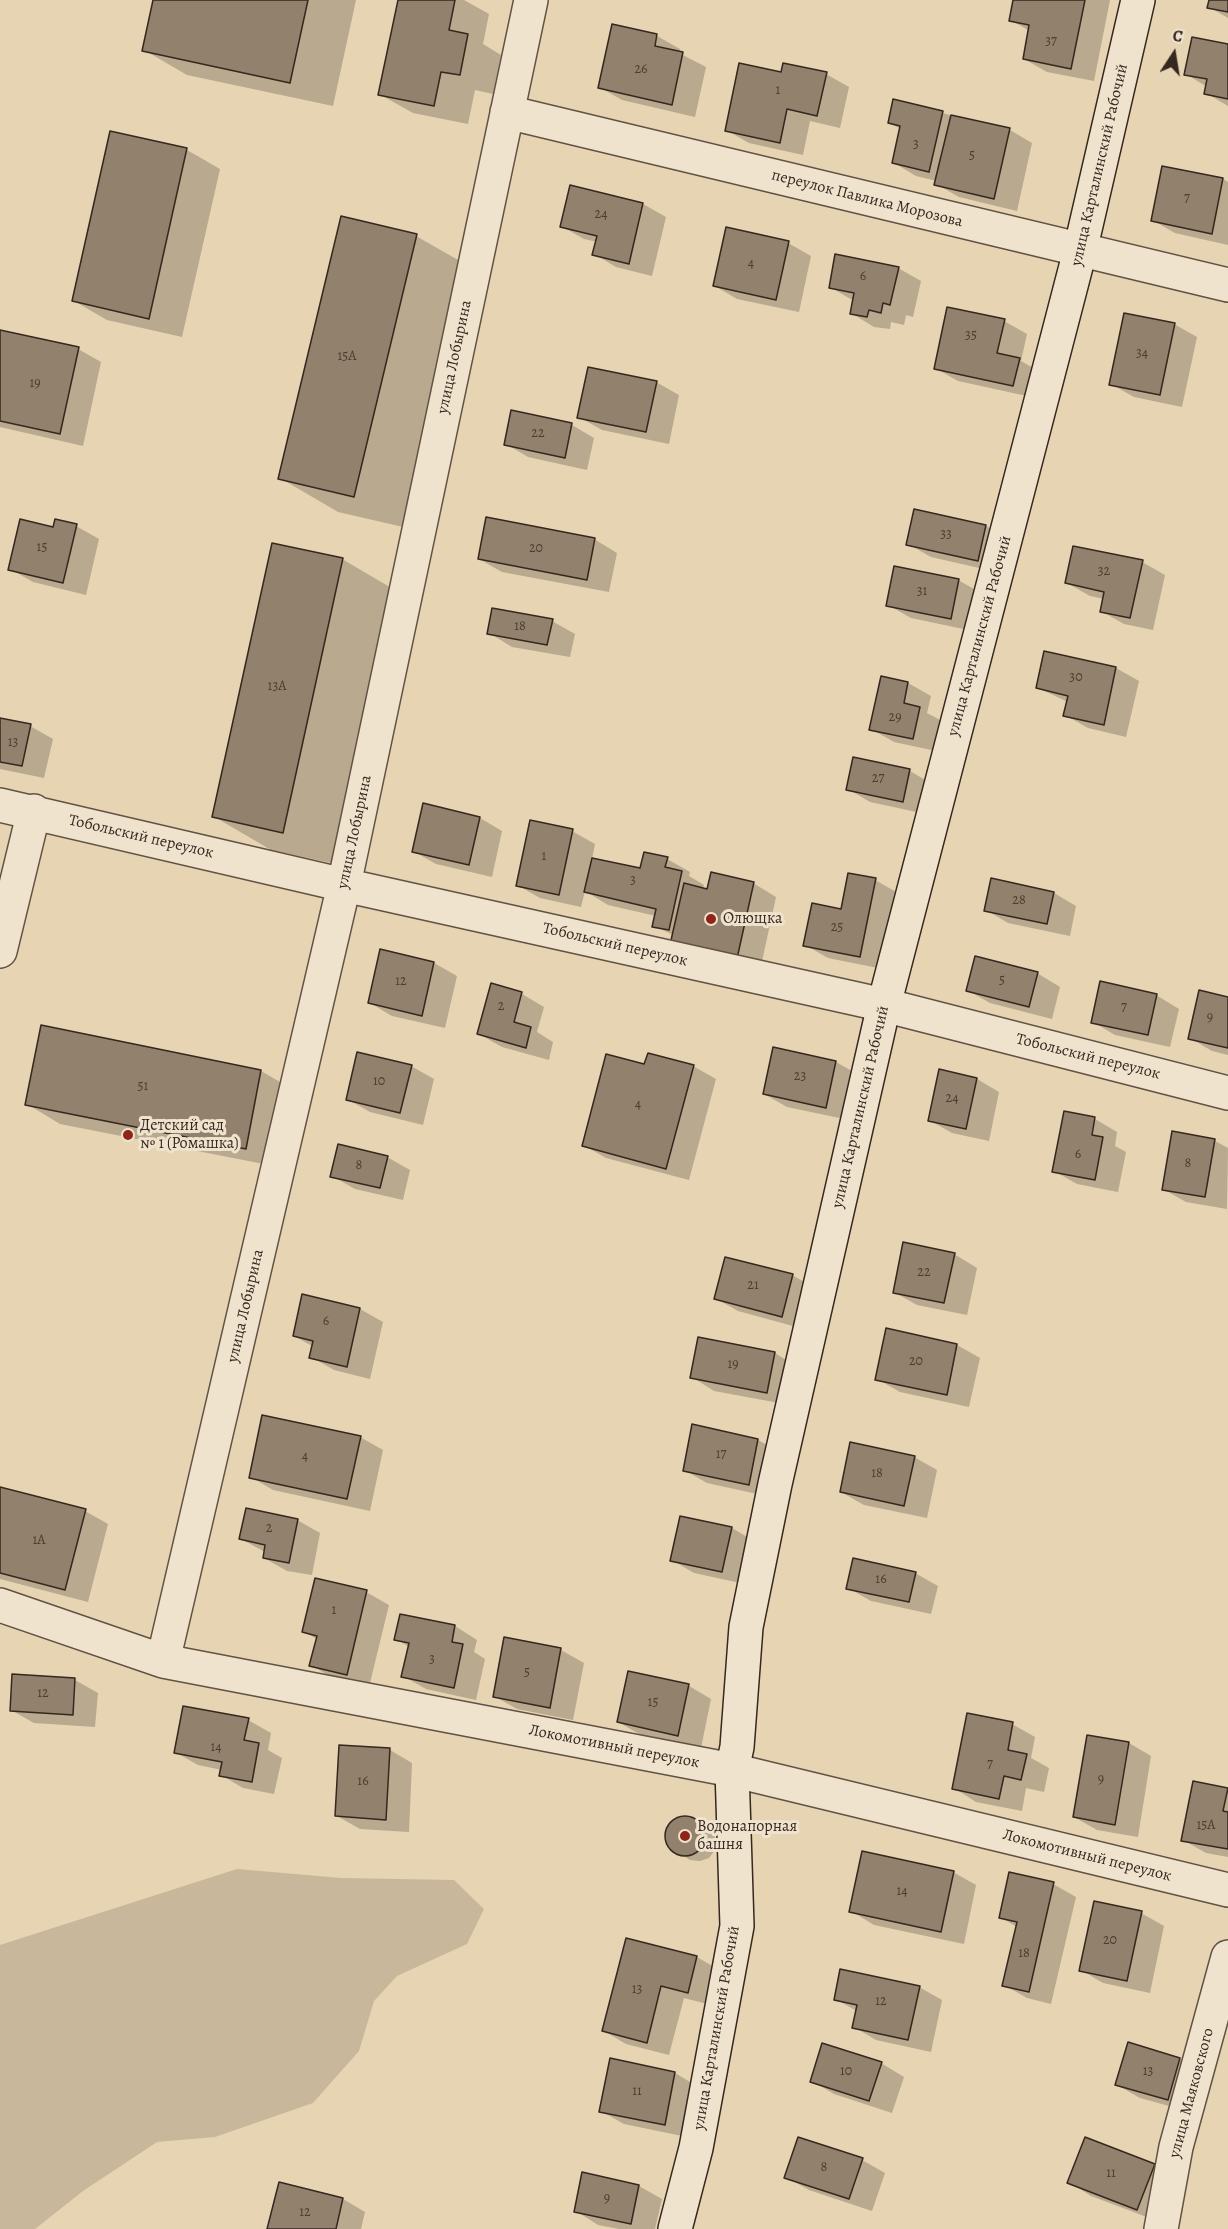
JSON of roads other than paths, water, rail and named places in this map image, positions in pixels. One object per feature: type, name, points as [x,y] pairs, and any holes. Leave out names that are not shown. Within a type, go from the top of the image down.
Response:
[{"type":"street","name":"улица Лобырина","points":[[163,1661],[344,885],[531,0]]},
{"type":"street","name":"улица Карталинский Рабочий","points":[[675,2229],[696,2148],[737,1926],[732,1770],[737,1747],[746,1627],[775,1484],[884,1005],[1080,250],[1138,0]]},
{"type":"street","name":"переулок Павлика Морозова","points":[[507,112],[1228,285]]},
{"type":"street","name":"Тобольский переулок","points":[[0,804],[344,885],[884,1005],[1228,1093]]},
{"type":"street","points":[[0,951],[34,811]]},
{"type":"street","name":"Локомотивный переулок","points":[[0,1605],[163,1661],[732,1770],[1228,1890]]},
{"type":"street","name":"улица Маяковского","points":[[1161,2229],[1176,2147],[1228,1958]]},
{"type":"place","name":"Олющка","points":[[711,919]]},
{"type":"place","name":"Детский сад № 1 (Ромашка)","points":[[128,1135]]},
{"type":"place","name":"Водонапорная башня","points":[[685,1836]]}]
